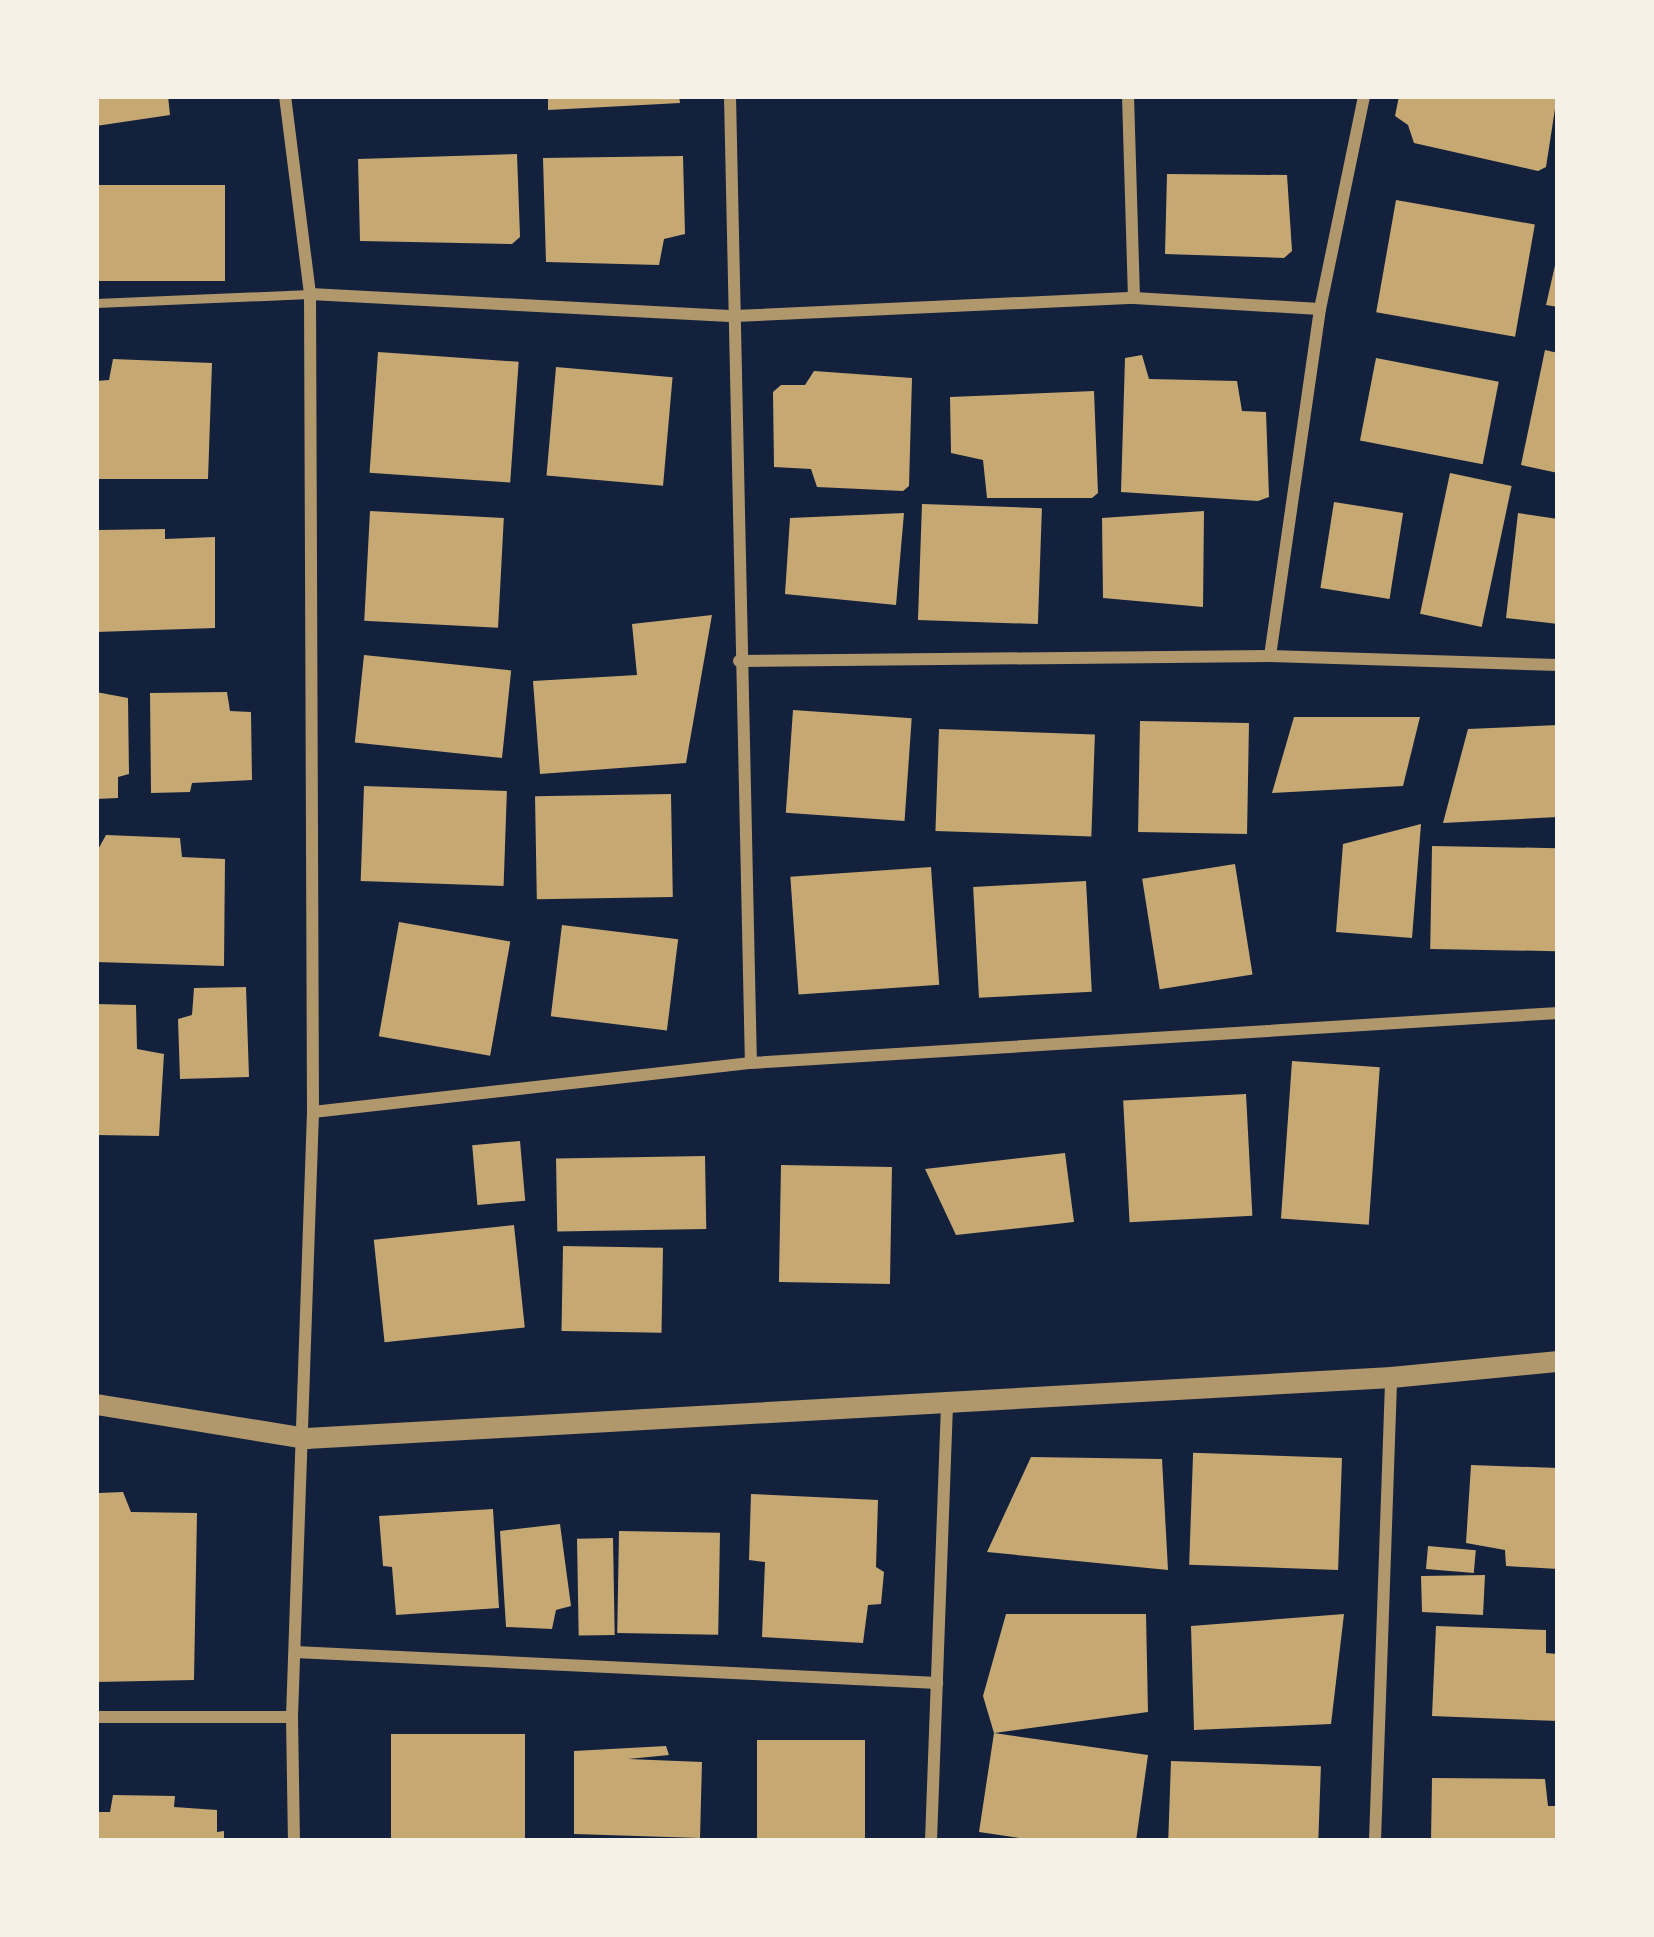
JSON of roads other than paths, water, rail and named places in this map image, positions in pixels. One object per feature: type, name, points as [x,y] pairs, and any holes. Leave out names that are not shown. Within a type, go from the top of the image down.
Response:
[{"type":"street","points":[[285,96],[310,294],[313,1112],[306,1438],[292,1718],[294,1841]]},
{"type":"street","points":[[730,96],[751,1063]]},
{"type":"street","points":[[1128,96],[1134,298]]},
{"type":"street","points":[[1270,656],[1320,310],[1364,96]]},
{"type":"street","points":[[310,294],[734,316],[1134,298],[1320,310]]},
{"type":"street","points":[[739,661],[1270,656],[1558,665]]},
{"type":"street","points":[[313,1112],[751,1063],[1558,1013]]},
{"type":"street","points":[[96,1403],[306,1438],[1391,1377],[1558,1361]]},
{"type":"street","points":[[1375,1841],[1391,1377]]},
{"type":"street","points":[[931,1841],[947,1400]]},
{"type":"street","points":[[295,1652],[937,1683]]},
{"type":"street","points":[[96,1718],[292,1718]]},
{"type":"lane","points":[[96,303],[310,294]]}]
